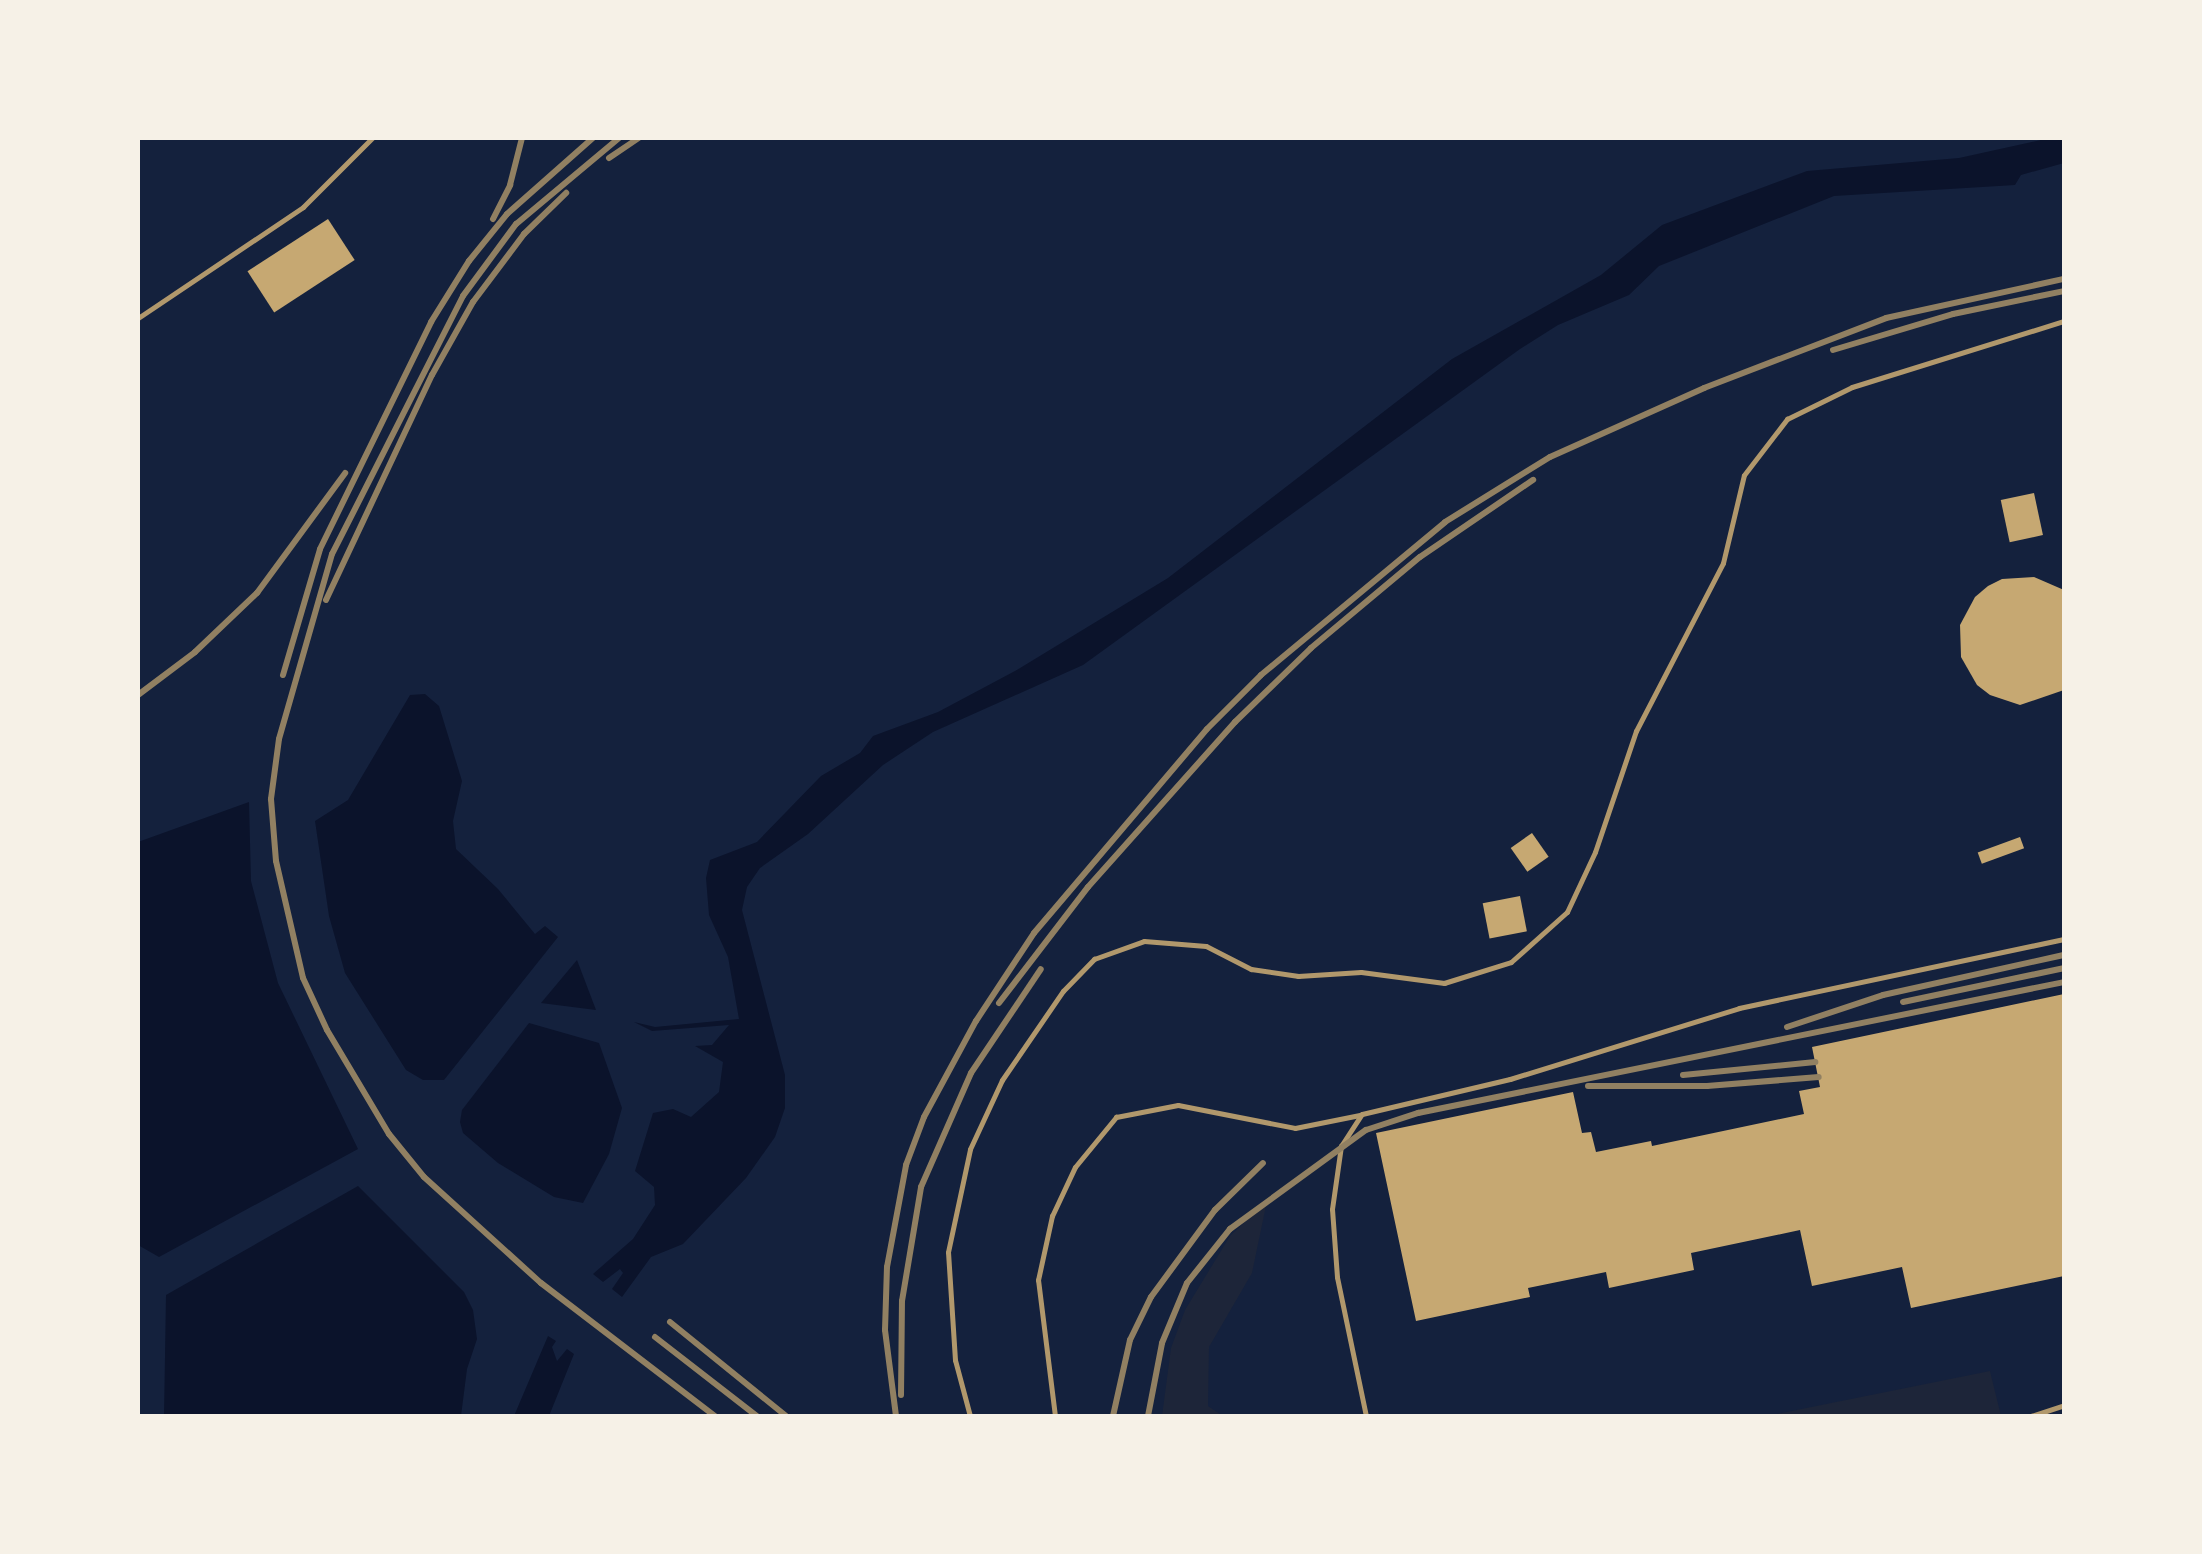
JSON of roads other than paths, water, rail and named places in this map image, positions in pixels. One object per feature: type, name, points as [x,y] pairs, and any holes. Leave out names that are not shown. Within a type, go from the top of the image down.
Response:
[{"type":"lane","points":[[138,318],[303,207],[372,138]]},
{"type":"lane","points":[[970,1416],[955,1360],[948,1252],[970,1149],[1002,1080],[1063,991],[1094,959],[1144,941],[1206,946],[1251,969],[1267,972],[1361,972],[1444,983],[1511,962],[1567,912],[1595,852],[1636,731],[1723,563],[1744,475],[1787,419],[1852,387],[2064,321]]},
{"type":"lane","points":[[1055,1416],[1038,1280],[1052,1216],[1075,1167],[1116,1117],[1178,1105],[1295,1128],[1510,1079],[1739,1008],[2064,939]]},
{"type":"lane","points":[[1362,1114],[1341,1146],[1332,1209],[1337,1277],[1366,1416]]},
{"type":"lane","points":[[2031,1416],[2064,1405]]},
{"type":"railway","points":[[493,219],[510,185],[522,138]]},
{"type":"railway","points":[[283,675],[320,549],[431,322],[469,261],[507,214],[593,138]]},
{"type":"railway","points":[[619,138],[516,224],[463,296],[332,554],[279,739],[271,799],[276,861],[303,978],[327,1030],[389,1134],[424,1177],[541,1283],[715,1416]]},
{"type":"railway","points":[[609,158],[639,138]]},
{"type":"railway","points":[[326,600],[432,375],[473,302],[524,234],[566,193]]},
{"type":"railway","points":[[896,1416],[885,1330],[887,1267],[906,1165],[924,1117],[976,1021],[1034,933],[1207,729],[1261,675],[1445,522],[1550,457],[1704,388],[1886,318],[2064,279]]},
{"type":"railway","points":[[1833,350],[1953,314],[2064,291]]},
{"type":"railway","points":[[138,695],[195,652],[257,593],[345,473]]},
{"type":"railway","points":[[999,1003],[1088,887],[1235,722],[1311,648],[1420,557],[1533,480]]},
{"type":"railway","points":[[1787,1027],[1883,995],[2064,955]]},
{"type":"railway","points":[[1903,1002],[2064,968]]},
{"type":"railway","points":[[901,1395],[902,1301],[921,1187],[971,1073],[1041,969]]},
{"type":"railway","points":[[1148,1416],[1162,1343],[1187,1283],[1230,1229],[1366,1130],[1418,1113],[2064,982]]},
{"type":"railway","points":[[1683,1075],[1815,1062]]},
{"type":"railway","points":[[1588,1086],[1707,1086],[1819,1077]]},
{"type":"railway","points":[[1113,1416],[1130,1340],[1151,1297],[1215,1210],[1263,1163]]},
{"type":"railway","points":[[670,1322],[786,1416]]},
{"type":"railway","points":[[655,1337],[757,1416]]}]
